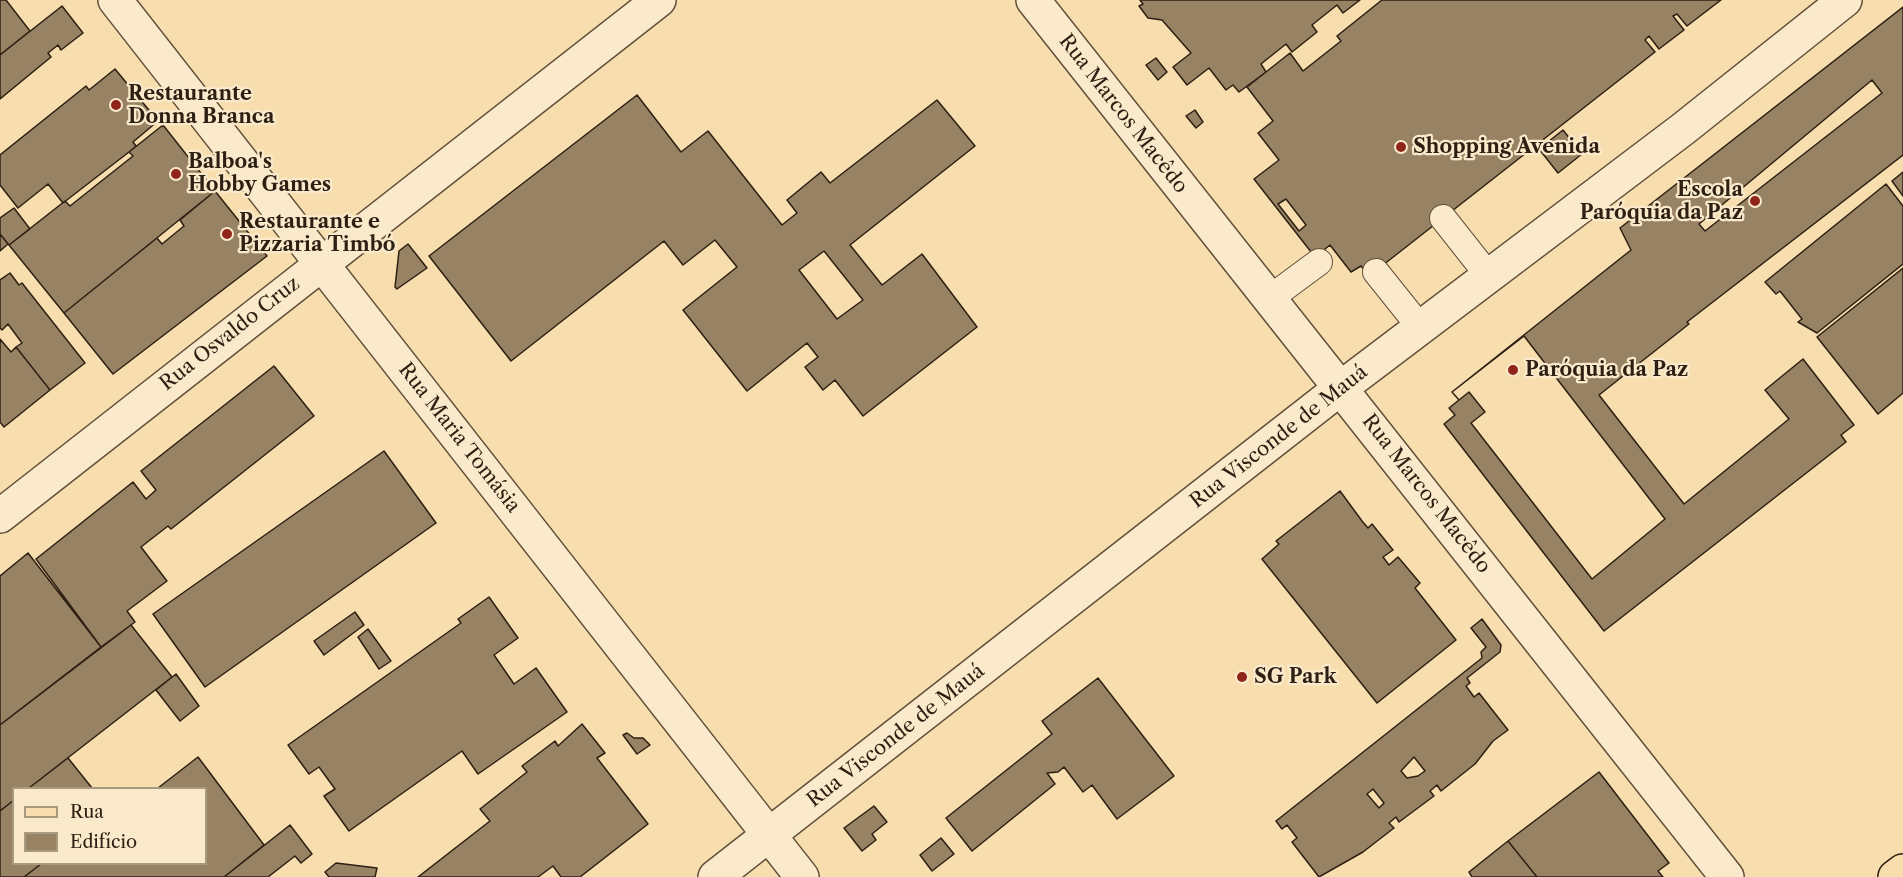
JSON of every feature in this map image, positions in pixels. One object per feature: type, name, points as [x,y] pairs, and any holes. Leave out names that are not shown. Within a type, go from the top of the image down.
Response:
[{"type":"main road","points":[[1895,877],[1903,871]]},
{"type":"street","name":"Rua Maria Tomásia","points":[[115,0],[802,877]]},
{"type":"street","name":"Rua Osvaldo Cruz","points":[[0,516],[321,262],[659,0]]},
{"type":"street","name":"Rua Marcos Macêdo","points":[[1033,0],[1269,299],[1342,387],[1726,877]]},
{"type":"street","name":"Rua Visconde de Mauá","points":[[715,877],[1342,387],[1683,129],[1845,0]]},
{"type":"lane","points":[[1443,218],[1488,275]]},
{"type":"lane","points":[[1269,299],[1319,262]]},
{"type":"lane","points":[[1376,272],[1420,327]]},
{"type":"building","points":[[0,0],[6,0],[30,31],[0,55]]},
{"type":"building","points":[[1140,0],[1360,0],[1343,13],[1337,5],[1312,25],[1317,32],[1292,52],[1286,44],[1261,64],[1266,72],[1239,92],[1233,85],[1226,90],[1209,68],[1187,85],[1173,67],[1191,53],[1162,20],[1148,18],[1139,6],[1143,4]]},
{"type":"building","name":"Shopping Avenida","points":[[1382,0],[1721,0],[1687,26],[1677,14],[1673,16],[1684,30],[1659,49],[1649,36],[1645,40],[1655,52],[1369,276],[1361,266],[1351,272],[1330,245],[1315,257],[1254,179],[1279,160],[1258,133],[1273,121],[1247,87],[1290,53],[1303,71],[1341,41],[1337,36]],"holes":[[[1286,199],[1306,225],[1299,231],[1278,204]]]},
{"type":"building","points":[[62,6],[83,33],[61,50],[58,45],[48,53],[51,57],[0,99],[0,55]]},
{"type":"building","points":[[1903,7],[1903,155],[1687,322],[1689,324],[1599,395],[1684,504],[1789,419],[1765,390],[1803,359],[1854,425],[1841,435],[1846,442],[1604,631],[1444,424],[1455,415],[1449,408],[1459,400],[1452,392],[1631,250],[1620,228]],"holes":[[[1872,80],[1882,93],[1705,231],[1699,224]]]},
{"type":"building","points":[[1156,58],[1167,72],[1158,80],[1146,65]]},
{"type":"building","points":[[115,69],[158,121],[133,142],[136,146],[63,203],[48,184],[18,208],[0,185],[0,155],[86,86],[89,90]]},
{"type":"building","points":[[637,95],[681,152],[708,131],[782,225],[797,213],[787,200],[821,172],[830,183],[937,100],[975,146],[850,245],[882,285],[922,254],[977,327],[863,416],[835,380],[823,390],[805,367],[818,357],[807,343],[747,391],[683,310],[737,267],[715,240],[683,265],[664,241],[511,361],[429,256]],"holes":[[[824,251],[863,300],[837,319],[799,270]]]},
{"type":"building","points":[[1195,110],[1203,122],[1196,128],[1186,116]]},
{"type":"building","points":[[163,125],[215,191],[64,313],[9,245],[65,201],[70,206],[133,156],[129,152]]},
{"type":"building","points":[[1563,130],[1582,154],[1558,173],[1539,149]]},
{"type":"building","points":[[1903,172],[1903,196],[1892,181]]},
{"type":"building","points":[[1886,184],[1903,206],[1903,264],[1817,333],[1798,322],[1802,319],[1780,291],[1776,294],[1765,282]]},
{"type":"building","points":[[215,191],[267,256],[113,374],[64,313],[157,238],[162,244],[184,226],[180,220]]},
{"type":"building","points":[[14,208],[30,229],[9,245],[0,234],[0,218]]},
{"type":"building","points":[[0,234],[8,244],[0,251]]},
{"type":"building","points":[[408,244],[427,268],[397,289],[395,287],[399,251]]},
{"type":"building","points":[[1903,268],[1903,393],[1878,414],[1817,337]]},
{"type":"building","points":[[10,273],[19,285],[22,283],[85,363],[50,390],[16,347],[22,343],[8,324],[2,330],[0,328],[0,280]]},
{"type":"building","points":[[1524,336],[1665,519],[1592,579],[1471,423],[1485,412],[1469,392],[1459,400],[1452,392]]},
{"type":"building","points":[[0,339],[11,352],[16,347],[50,390],[4,427],[0,422]]},
{"type":"building","points":[[274,366],[314,416],[171,529],[168,526],[141,547],[167,581],[127,611],[135,622],[101,647],[36,559],[133,482],[146,499],[156,490],[141,471]]},
{"type":"building","points":[[384,451],[436,523],[205,687],[153,614]]},
{"type":"building","points":[[1340,491],[1368,528],[1372,524],[1393,550],[1383,557],[1389,565],[1398,557],[1420,583],[1415,588],[1456,640],[1377,703],[1262,559],[1279,544],[1276,541]]},
{"type":"building","points":[[28,553],[101,647],[0,725],[0,576]]},
{"type":"building","points":[[489,597],[518,638],[494,655],[514,684],[536,668],[567,712],[478,774],[462,751],[349,831],[324,796],[335,789],[319,767],[309,774],[288,745],[461,623],[458,619]]},
{"type":"building","points":[[355,612],[364,625],[324,655],[314,641]]},
{"type":"building","points":[[1482,619],[1501,645],[1500,652],[1467,678],[1470,683],[1466,686],[1474,697],[1479,693],[1508,730],[1493,741],[1475,764],[1441,791],[1437,785],[1430,791],[1434,796],[1399,822],[1396,817],[1389,823],[1394,828],[1363,852],[1319,877],[1292,842],[1297,838],[1287,825],[1282,829],[1276,821],[1482,658],[1481,652],[1486,647],[1471,628]],"holes":[[[1414,757],[1425,771],[1418,776],[1407,778],[1401,771]],[[1373,789],[1384,803],[1379,808],[1367,794]]]},
{"type":"building","points":[[131,625],[172,677],[30,787],[12,787],[12,802],[0,811],[0,725]]},
{"type":"building","points":[[368,629],[391,661],[379,669],[358,637]]},
{"type":"building","points":[[176,674],[199,706],[180,721],[156,690]]},
{"type":"building","points":[[1098,678],[1174,776],[1117,819],[1092,785],[1083,792],[1064,767],[1058,772],[1047,773],[1055,784],[972,851],[946,818],[1052,734],[1042,721]]},
{"type":"building","points":[[582,724],[605,753],[597,758],[648,824],[580,877],[561,877],[553,866],[538,877],[418,877],[490,821],[480,809],[527,772],[522,766],[555,741],[558,746]]},
{"type":"building","points":[[627,733],[634,738],[643,738],[650,745],[637,754],[623,735]]},
{"type":"building","points":[[198,757],[264,845],[224,877],[24,877],[40,865],[207,865],[207,787],[159,787]]},
{"type":"building","points":[[68,758],[91,787],[30,787]]},
{"type":"building","points":[[1599,772],[1669,863],[1658,871],[1663,877],[1537,877],[1508,841]]},
{"type":"building","points":[[12,802],[12,865],[40,865],[24,877],[0,877],[0,811]]},
{"type":"building","points":[[874,806],[887,822],[872,834],[876,840],[862,851],[844,828]]},
{"type":"building","points":[[290,825],[312,854],[301,863],[295,856],[268,877],[224,877]]},
{"type":"building","points":[[941,838],[954,854],[932,871],[920,855]]},
{"type":"building","points":[[1508,841],[1537,877],[1472,877],[1469,872]]},
{"type":"building","points":[[336,863],[377,868],[375,877],[329,877],[325,872]]},
{"type":"place","name":"Restaurante Donna Branca","points":[[116,105]]},
{"type":"place","name":"Shopping Avenida","points":[[1401,147]]},
{"type":"place","name":"Balboa's Hobby Games","points":[[176,174]]},
{"type":"place","name":"Escola Paróquia da Paz","points":[[1755,201]]},
{"type":"place","name":"Restaurante e Pizzaria Timbó","points":[[227,234]]},
{"type":"place","name":"Paróquia da Paz","points":[[1513,370]]},
{"type":"place","name":"SG Park","points":[[1242,677]]}]
